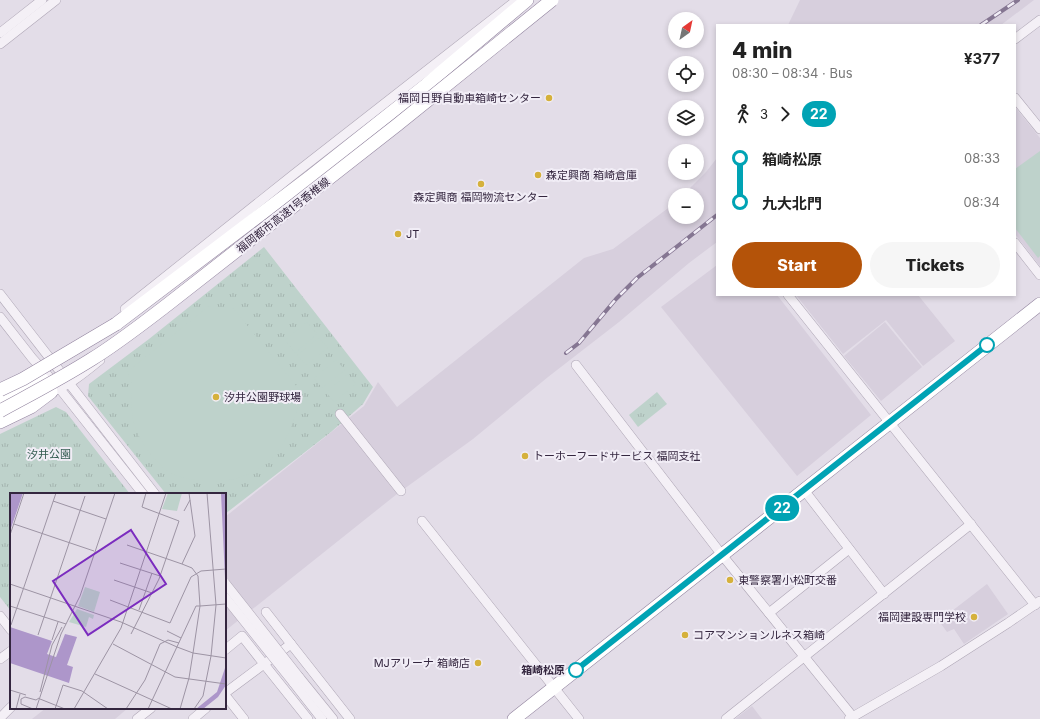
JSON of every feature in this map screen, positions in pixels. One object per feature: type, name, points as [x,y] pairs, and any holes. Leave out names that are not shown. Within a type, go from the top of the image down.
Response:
[{"type":"highway","points":[[0,390],[23,379],[116,324],[310,177],[426,86],[527,0]]},
{"type":"highway","name":"福岡都市高速1号香椎線","points":[[0,402],[43,380],[89,353],[165,303],[547,0]]},
{"type":"highway","name":"福岡都市高速1号香椎線","points":[[0,410],[46,387],[130,333],[397,125],[552,0]]},
{"type":"highway","points":[[514,719],[1040,304]]},
{"type":"highway","points":[[0,422],[31,407],[55,390]]},
{"type":"street","points":[[0,33],[42,0]]},
{"type":"street","points":[[0,44],[56,0]]},
{"type":"street","points":[[0,394],[30,380],[54,365],[96,333],[293,175],[517,0]]},
{"type":"street","points":[[0,410],[14,401],[55,390],[69,384],[169,308],[484,56],[557,0]]},
{"type":"street","points":[[1016,39],[1040,20]]},
{"type":"street","points":[[1016,99],[1040,129]]},
{"type":"street","points":[[1016,244],[1040,275]]},
{"type":"street","points":[[0,294],[154,493]]},
{"type":"street","points":[[576,365],[722,555],[805,657],[851,718],[941,666],[1037,603],[971,524],[789,296]]},
{"type":"street","points":[[0,317],[44,371],[55,390],[142,493]]},
{"type":"street","points":[[340,414],[401,491]]},
{"type":"street","points":[[804,490],[884,594]]},
{"type":"street","points":[[422,521],[578,719]]},
{"type":"street","points":[[726,719],[971,524]]},
{"type":"street","points":[[769,613],[849,549]]},
{"type":"street","points":[[226,584],[296,679],[322,719]]},
{"type":"street","points":[[226,598],[333,719]]},
{"type":"street","points":[[266,612],[350,719]]},
{"type":"street","points":[[0,616],[10,629]]},
{"type":"street","points":[[226,649],[242,636],[306,719]]},
{"type":"street","points":[[226,693],[291,644]]},
{"type":"street","points":[[0,659],[10,651]]},
{"type":"street","points":[[226,695],[244,719]]},
{"type":"street","points":[[0,718],[10,708]]},
{"type":"street","points":[[137,719],[150,709]]},
{"type":"street","points":[[193,719],[205,709]]},
{"type":"shaded area","points":[[800,0],[1034,0],[1002,24],[788,24]]},
{"type":"shaded area","points":[[1016,108],[1040,138],[1040,266],[1016,235]]},
{"type":"shaded area","points":[[716,159],[716,243],[689,263],[619,322],[548,377],[473,439],[397,494],[226,630],[226,516],[364,406],[378,382],[397,407],[584,258],[613,249],[668,208],[668,224],[704,224],[704,188],[690,188],[698,180],[704,180],[704,174]]},
{"type":"shaded area","points":[[716,266],[716,296],[778,296],[871,415],[797,476],[661,307]]},
{"type":"shaded area","points":[[797,296],[919,296],[955,341],[923,366],[886,320],[843,354]]},
{"type":"shaded area","points":[[885,322],[922,367],[881,401],[844,356]]},
{"type":"shaded area","name":"福岡建設専門学校","points":[[987,584],[1008,614],[964,644],[954,629],[947,632],[939,621]]},
{"type":"shaded area","points":[[752,706],[762,719],[735,719]]},
{"type":"shaded area","points":[[45,709],[127,709],[115,719],[32,719]]},
{"type":"green space","points":[[1040,151],[1040,256],[1038,258],[1016,229],[1016,168]]},
{"type":"green space","points":[[264,247],[373,387],[363,404],[331,432],[226,513],[226,493],[165,493],[88,396],[89,384],[149,339]]},
{"type":"green space","name":"汐井公園野球場","points":[[209,306],[234,309],[302,393],[290,430],[281,447],[269,461],[250,474],[222,481],[190,479],[175,475],[164,468],[154,458],[141,441],[134,424],[131,403],[131,387],[133,385],[127,372]]},
{"type":"green space","points":[[307,322],[317,334],[295,353],[285,340]]},
{"type":"green space","points":[[319,338],[328,348],[306,365],[297,355]]},
{"type":"green space","points":[[336,360],[345,370],[322,388],[314,378]]},
{"type":"green space","points":[[348,374],[356,384],[334,402],[326,392]]},
{"type":"green space","points":[[657,392],[667,404],[638,427],[629,415]]},
{"type":"green space","name":"汐井公園","points":[[56,407],[66,412],[129,493],[10,493],[10,610],[0,597],[0,434]]},
{"type":"railway","points":[[982,24],[1018,0]]},
{"type":"railway","points":[[566,353],[579,343],[616,299],[637,278],[716,216]]},
{"type":"bus line","name":"22","points":[[576,670],[987,345]]},
{"type":"place","name":"福岡日野自動車箱崎センター","points":[[549,98]]},
{"type":"place","name":"森定興商 箱崎倉庫","points":[[538,175]]},
{"type":"place","name":"森定興商 福岡物流センター","points":[[481,184]]},
{"type":"place","name":"JT","points":[[398,234]]},
{"type":"place","name":"汐井公園野球場","points":[[216,397]]},
{"type":"place","name":"トーホーフードサービス 福岡支社","points":[[525,456]]},
{"type":"place","name":"東警察署小松町交番","points":[[730,580]]},
{"type":"place","name":"福岡建設専門学校","points":[[974,617]]},
{"type":"place","name":"コアマンションルネス箱崎","points":[[685,635]]},
{"type":"place","name":"MJアリーナ 箱崎店","points":[[478,663]]},
{"type":"place","name":"箱崎松原","points":[[576,670]]}]
